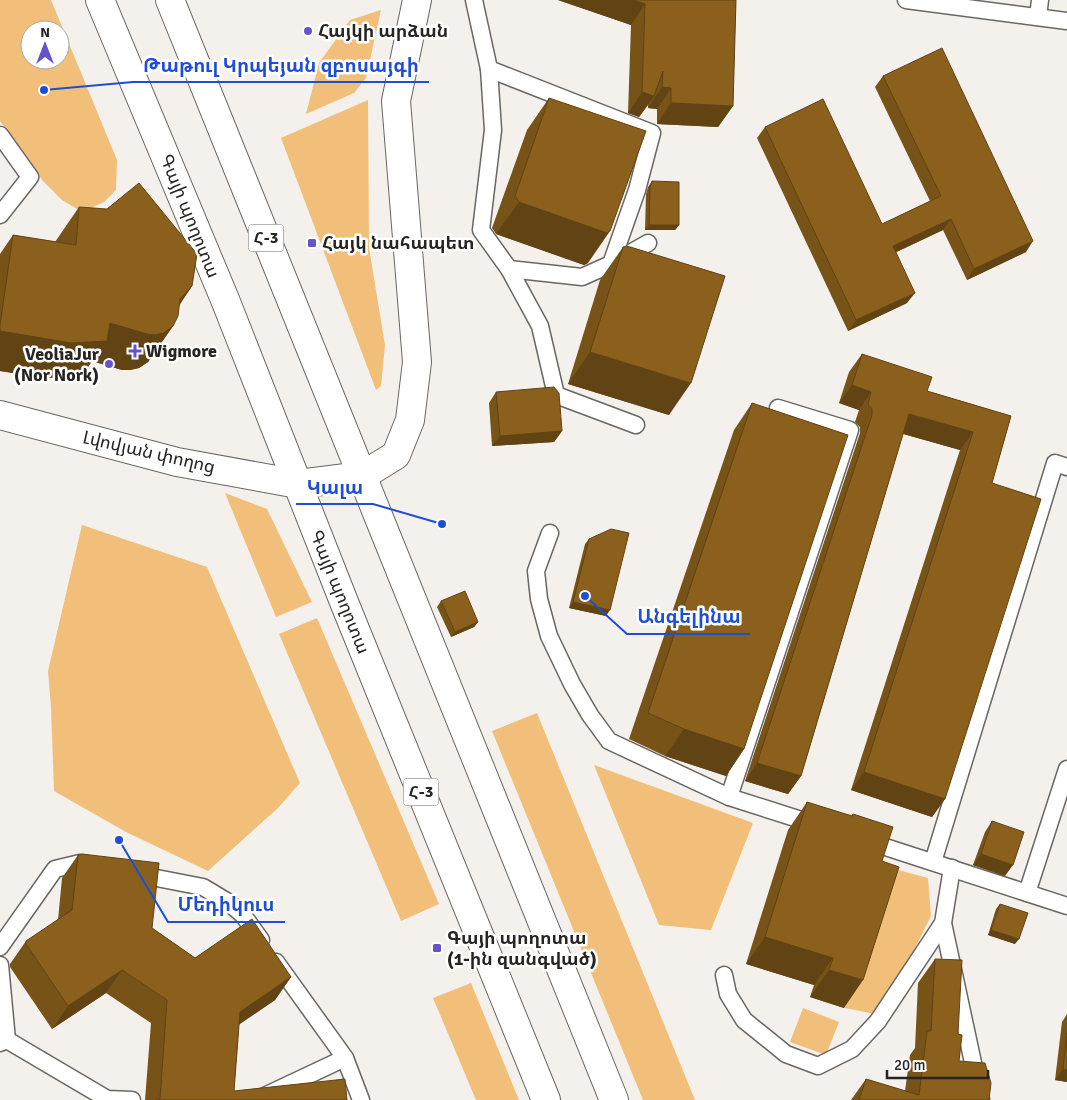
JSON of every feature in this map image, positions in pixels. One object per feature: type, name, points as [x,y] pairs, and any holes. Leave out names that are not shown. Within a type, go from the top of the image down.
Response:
[{"type":"main road","name":"Գայի պողոտա","points":[[100,0],[226,302],[344,602],[546,1100]]},
{"type":"main road","name":"Հ-3","points":[[170,0],[614,1100]]},
{"type":"main road","points":[[362,476],[396,455],[410,420],[417,362],[396,101],[417,0]]},
{"type":"main road","name":"Լվովյան փողոց","points":[[0,415],[177,462],[298,484],[362,476]]},
{"type":"lane","points":[[474,0],[489,68],[493,130],[481,230],[509,269],[540,326],[556,395],[636,425]]},
{"type":"lane","points":[[906,0],[1067,21]]},
{"type":"lane","points":[[1038,17],[1040,0]]},
{"type":"lane","points":[[489,68],[652,133],[637,190],[611,264]]},
{"type":"lane","points":[[0,134],[30,177],[0,215]]},
{"type":"lane","points":[[509,269],[582,278],[648,243]]},
{"type":"lane","points":[[729,797],[850,430],[778,408]]},
{"type":"lane","points":[[933,862],[1055,463],[1067,467]]},
{"type":"lane","points":[[550,533],[536,571],[539,598],[549,636],[572,684],[590,715],[609,741],[729,797],[832,830]]},
{"type":"lane","points":[[1027,893],[1067,769]]},
{"type":"lane","points":[[851,836],[1067,906]]},
{"type":"lane","points":[[0,947],[56,870],[80,863],[203,887],[228,902],[242,915],[345,1058],[361,1100]]},
{"type":"lane","points":[[952,868],[943,923],[981,1100]]},
{"type":"lane","points":[[724,975],[728,994],[744,1020],[786,1054],[818,1066],[852,1049],[878,1021],[943,923]]},
{"type":"lane","points":[[0,965],[4,1041],[107,1099],[132,1100]]},
{"type":"lane","points":[[256,1100],[345,1058]]},
{"type":"shaded area","points":[[0,0],[51,0],[59,20],[20,20],[20,70],[70,70],[70,46],[117,160],[116,190],[104,202],[82,212],[62,200],[43,181],[0,121]]},
{"type":"shaded area","points":[[381,10],[366,78],[354,93],[306,114],[319,63],[350,20]]},
{"type":"shaded area","points":[[368,100],[369,248],[385,345],[381,386],[376,390],[281,138]]},
{"type":"shaded area","points":[[225,493],[267,509],[312,602],[276,617]]},
{"type":"shaded area","points":[[82,525],[207,567],[300,783],[278,808],[208,871],[126,832],[54,791],[48,671]]},
{"type":"shaded area","points":[[317,618],[439,904],[401,921],[279,634]]},
{"type":"shaded area","points":[[537,713],[695,1100],[643,1100],[492,731]]},
{"type":"shaded area","points":[[594,765],[753,823],[711,930],[659,925]]},
{"type":"shaded area","points":[[883,866],[928,878],[931,916],[913,952],[875,1014],[845,1008]]},
{"type":"shaded area","points":[[471,983],[519,1100],[476,1100],[433,998]]},
{"type":"shaded area","points":[[803,1008],[839,1022],[826,1055],[790,1042]]},
{"type":"building","points":[[633,0],[736,0],[733,106],[671,103],[671,88],[662,87],[663,71],[654,96],[642,92],[645,4]]},
{"type":"building","points":[[942,48],[1033,241],[974,269],[951,219],[893,246],[915,293],[856,320],[765,127],[823,99],[882,224],[941,196],[883,76]]},
{"type":"building","points":[[549,98],[646,131],[610,231],[607,233],[519,202],[515,196]]},
{"type":"building","points":[[652,181],[679,182],[679,225],[649,225],[650,188]]},
{"type":"building","points":[[139,183],[197,254],[192,286],[180,299],[178,316],[173,326],[164,333],[155,335],[110,323],[107,341],[71,343],[0,331],[13,235],[76,245],[79,207],[107,209]]},
{"type":"building","points":[[627,246],[725,276],[691,383],[590,352],[623,247]]},
{"type":"building","points":[[862,354],[932,377],[927,391],[1011,416],[992,483],[1041,499],[945,799],[864,772],[973,432],[909,414],[801,776],[757,763],[872,415],[872,409],[868,404],[871,392],[852,385]]},
{"type":"building","points":[[554,387],[559,393],[562,431],[500,436],[496,392]]},
{"type":"building","points":[[752,403],[848,435],[744,749],[684,729],[648,713]]},
{"type":"building","points":[[611,529],[629,533],[610,610],[573,602],[589,539]]},
{"type":"building","points":[[465,591],[478,622],[455,632],[441,601]]},
{"type":"building","points":[[807,802],[893,827],[882,861],[899,867],[863,980],[829,970],[833,958],[765,937]]},
{"type":"building","points":[[992,821],[1024,832],[1013,865],[981,854]]},
{"type":"building","points":[[78,855],[159,863],[152,928],[195,958],[252,919],[291,977],[240,1012],[234,1091],[345,1079],[347,1100],[155,1100],[160,1099],[167,1000],[122,970],[68,1006],[26,944],[26,941],[72,910]]},
{"type":"building","points":[[1000,904],[1028,913],[1019,939],[991,930]]},
{"type":"building","points":[[935,959],[962,960],[958,1034],[962,1035],[959,1061],[985,1063],[991,1083],[989,1100],[859,1100],[866,1079],[919,1095],[927,1031],[931,1031]]},
{"type":"building","points":[[1067,1033],[1067,1070],[1063,1069]]},
{"type":"place","name":"Հայկի արձան","points":[[308,31]]},
{"type":"place","name":"Թաթուլ Կրպեյան զբոսայգի","points":[[44,90]]},
{"type":"place","name":"Հայկ նահապետ","points":[[312,243]]},
{"type":"place","name":"Wigmore","points":[[135,351]]},
{"type":"place","name":"VeoliaJur (Nor Nork)","points":[[109,364]]},
{"type":"place","name":"Կալա","points":[[442,524]]},
{"type":"place","name":"Անգելինա","points":[[585,596]]},
{"type":"place","name":"Մեդիկուս","points":[[119,840]]},
{"type":"place","name":"Գայի պողոտա (1-ին զանգված)","points":[[437,948]]}]
